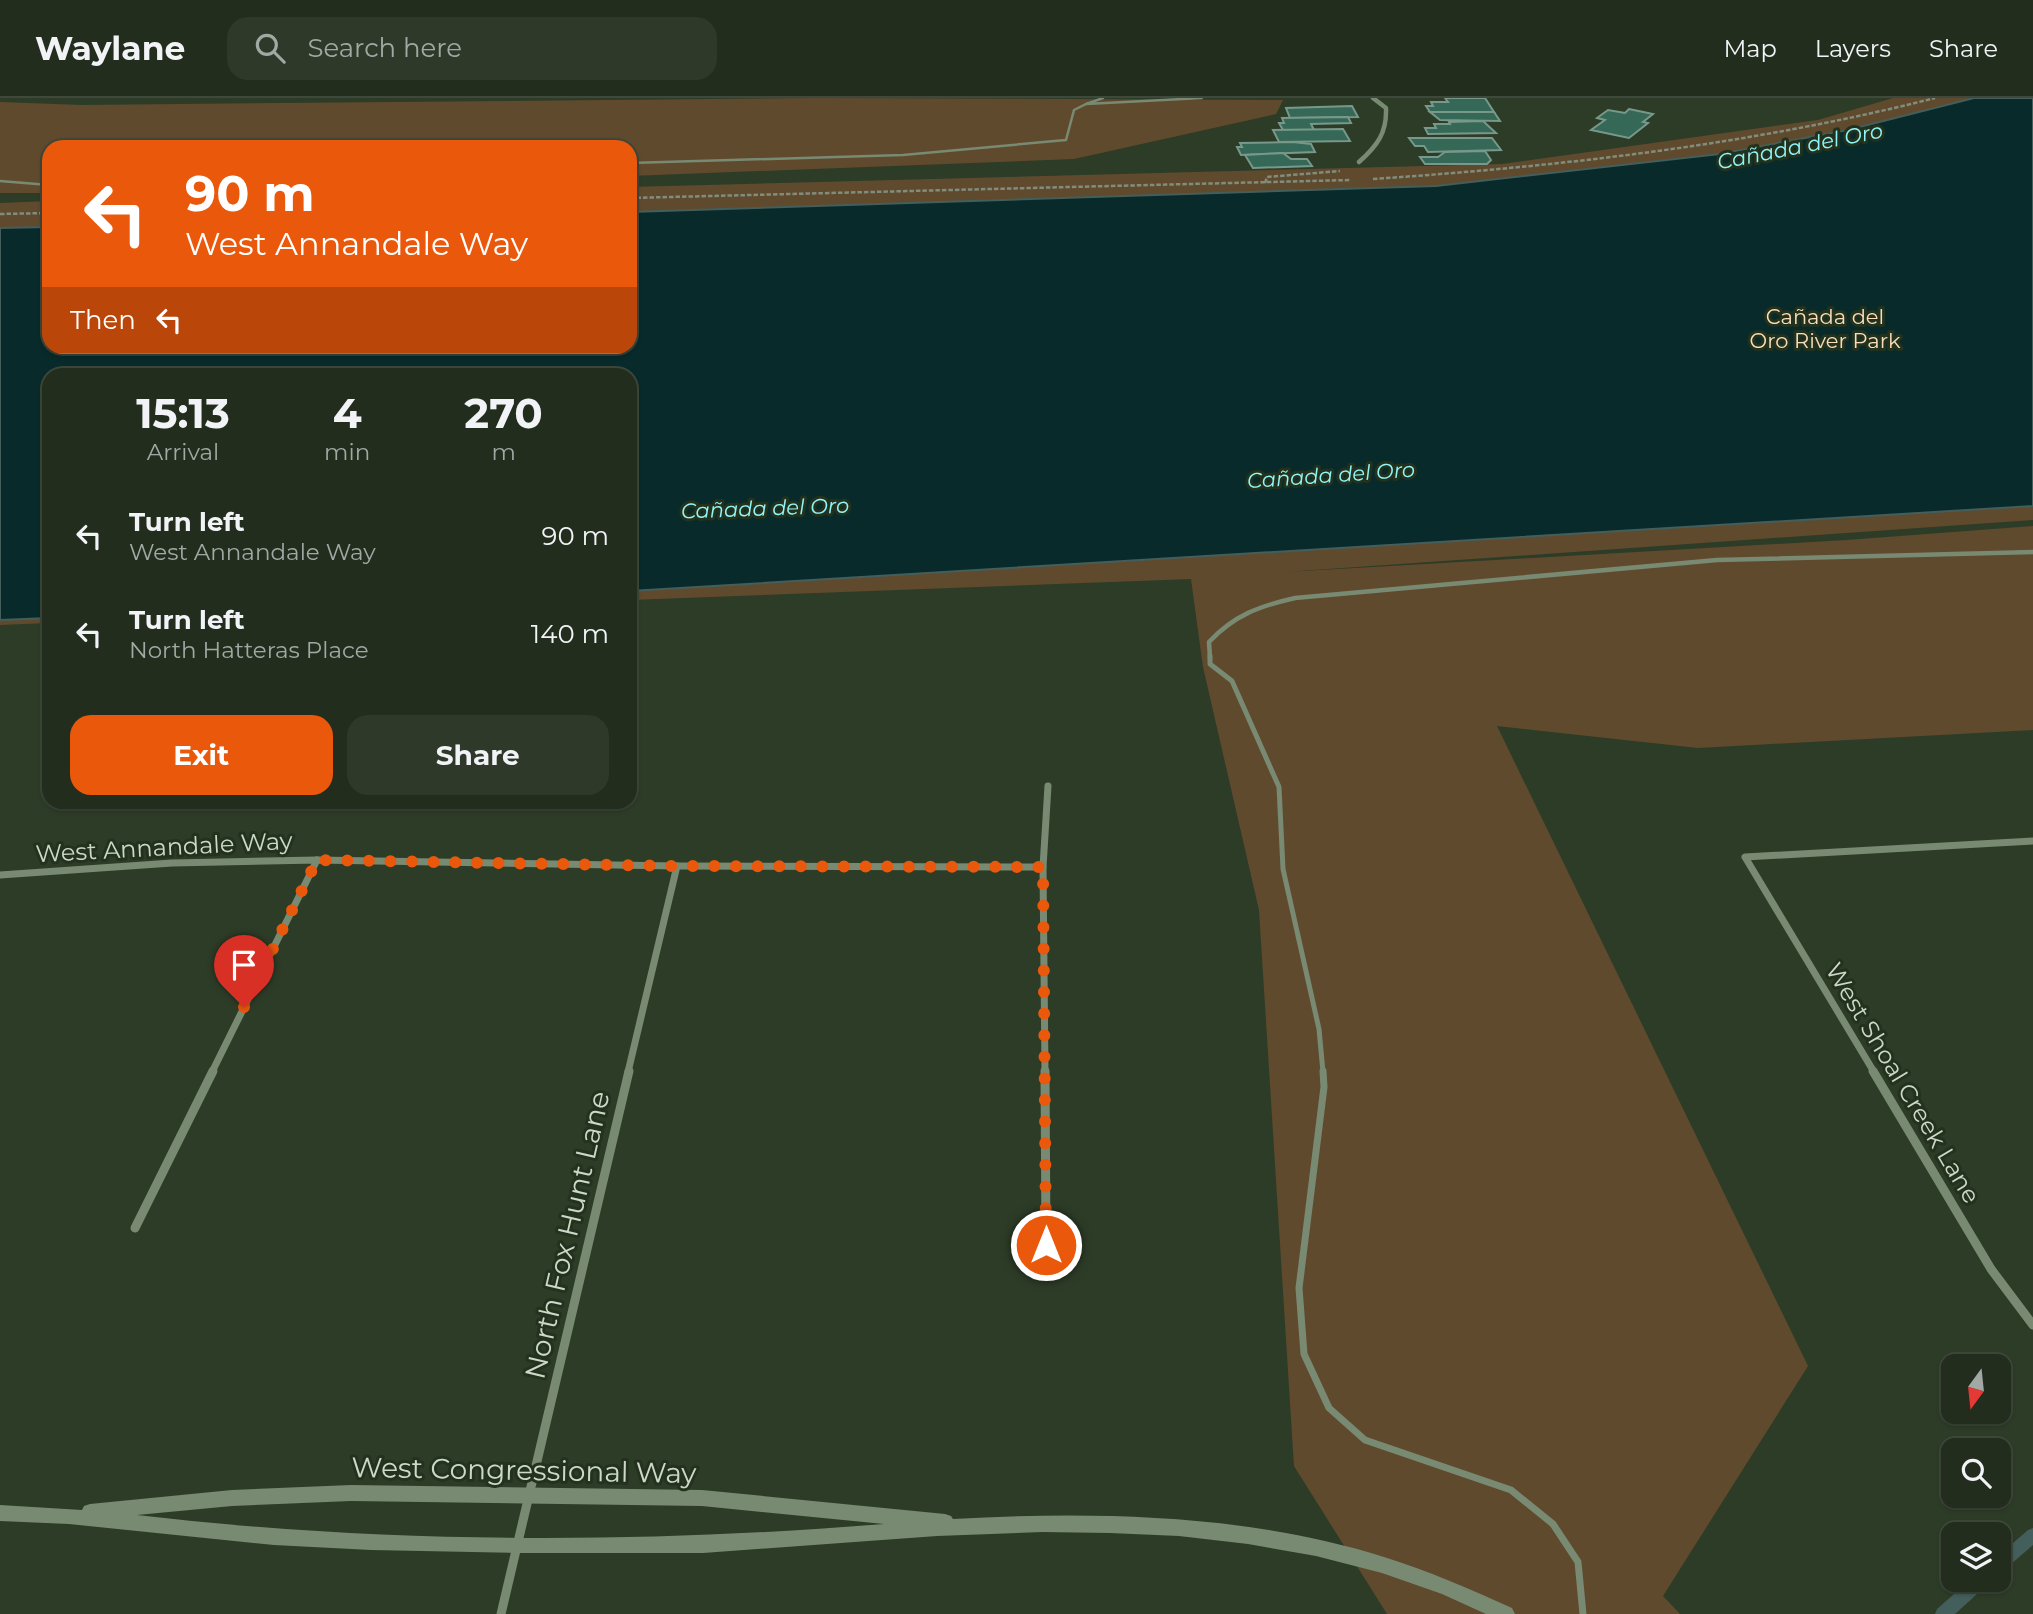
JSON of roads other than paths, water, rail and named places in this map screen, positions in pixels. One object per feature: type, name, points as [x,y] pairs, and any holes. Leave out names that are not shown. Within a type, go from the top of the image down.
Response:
[{"type":"street","points":[[1359,162],[1382,141],[1387,122],[1386,108],[1373,98]]},
{"type":"street","points":[[1046,1245],[1043,867],[1048,786]]},
{"type":"street","name":"West Shoal Creek Lane","points":[[2033,841],[1745,857],[1991,1269],[2033,1325]]},
{"type":"street","points":[[135,1228],[317,860]]},
{"type":"street","name":"West Annandale Way","points":[[0,875],[172,863],[317,860],[677,866],[1043,867]]},
{"type":"street","name":"North Fox Hunt Lane","points":[[500,1614],[677,866]]},
{"type":"street","name":"West Congressional Way","points":[[67,1514],[289,1495],[529,1496],[702,1499],[980,1525],[1192,1530],[1287,1541],[1360,1559],[1475,1598],[1506,1614]]},
{"type":"street","name":"West Congressional Way","points":[[0,1513],[67,1514],[274,1537],[518,1543],[713,1544],[980,1525]]},
{"type":"lane","points":[[637,163],[943,155],[1066,141],[1074,110],[1103,98]]},
{"type":"lane","points":[[1086,104],[1202,98]]},
{"type":"lane","points":[[0,181],[42,185]]},
{"type":"lane","points":[[1583,1614],[1578,1562],[1553,1524],[1511,1490],[1365,1440],[1329,1408],[1304,1354],[1299,1288],[1324,1087],[1319,1029],[1283,869],[1279,787],[1232,681],[1210,664],[1209,642],[1226,622],[1250,608],[1295,598],[1717,561],[2033,552]]},
{"type":"water","name":"Cañada del Oro River Park","points":[[1974,98],[2033,98],[2033,506],[637,591],[637,368],[42,368],[42,618],[0,620],[0,228],[42,227],[42,354],[637,354],[637,212],[1436,186],[1720,154],[1848,130]]},
{"type":"waterway","points":[[2011,1554],[2033,1535]]},
{"type":"waterway","points":[[1943,1614],[1968,1592]]},
{"type":"water label","name":"Cañada del Oro","points":[[1800,146]]},
{"type":"water label","name":"Cañada del Oro","points":[[1331,475]]},
{"type":"water label","name":"Cañada del Oro","points":[[765,508]]}]
